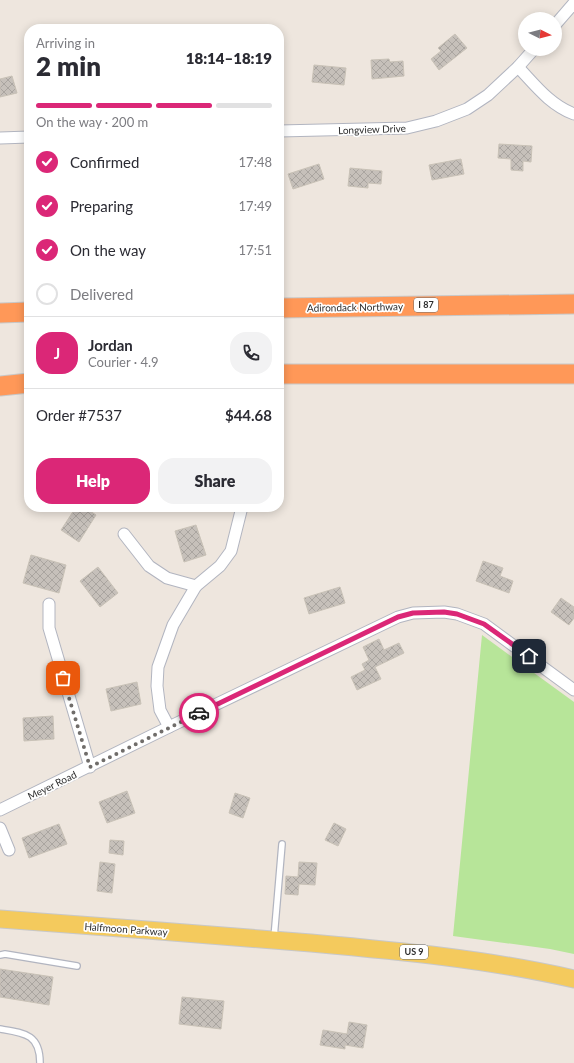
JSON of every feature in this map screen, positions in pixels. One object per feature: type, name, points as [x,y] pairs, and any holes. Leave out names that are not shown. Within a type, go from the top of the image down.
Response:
[{"type":"highway","name":"Adirondack Northway","points":[[284,308],[574,304]]},
{"type":"highway","points":[[0,313],[24,312]]},
{"type":"highway","points":[[0,372],[24,372]]},
{"type":"highway","points":[[284,374],[574,374]]},
{"type":"highway","points":[[0,386],[24,384]]},
{"type":"main road","name":"Halfmoon Parkway","points":[[0,919],[274,940]]},
{"type":"main road","name":"US 9","points":[[274,940],[438,955],[540,971],[574,979]]},
{"type":"street","points":[[562,17],[574,3]]},
{"type":"street","name":"Longview Drive","points":[[284,131],[406,128],[436,121],[467,109],[488,95],[528,56]]},
{"type":"street","points":[[518,67],[552,103],[563,110],[574,114]]},
{"type":"street","points":[[0,138],[24,137]]},
{"type":"street","points":[[169,727],[160,710],[157,686],[158,667],[173,625],[196,586],[220,566],[230,551],[241,512]]},
{"type":"street","points":[[124,534],[150,566],[167,578],[196,586]]},
{"type":"street","points":[[49,604],[49,628],[90,767]]},
{"type":"street","name":"Meyer Road","points":[[0,810],[398,617],[413,613],[444,612],[457,614],[484,624],[574,690]]},
{"type":"street","points":[[0,828],[9,850]]},
{"type":"lane","points":[[274,940],[282,844]]},
{"type":"lane","points":[[0,955],[5,954],[77,966]]},
{"type":"lane","points":[[0,1029],[22,1032],[31,1037],[37,1045],[40,1063]]},
{"type":"green space","points":[[482,635],[574,702],[574,954],[550,949],[453,936]]},
{"type":"building","points":[[455,34],[467,48],[439,70],[431,59],[441,51],[438,48]]},
{"type":"building","points":[[389,59],[390,62],[403,61],[404,76],[372,79],[371,60]]},
{"type":"building","points":[[314,65],[346,68],[344,85],[312,82]]},
{"type":"building","points":[[12,76],[17,93],[0,97],[0,79]]},
{"type":"building","points":[[499,144],[532,146],[531,162],[523,161],[523,171],[511,170],[511,159],[498,158]]},
{"type":"building","points":[[461,159],[464,174],[432,180],[429,165]]},
{"type":"building","points":[[319,164],[324,179],[293,189],[288,174]]},
{"type":"building","points":[[350,168],[382,171],[381,184],[368,183],[368,188],[348,186]]},
{"type":"building","points":[[73,512],[92,512],[96,515],[79,542],[61,530]]},
{"type":"building","points":[[196,525],[206,555],[184,562],[175,531]]},
{"type":"building","points":[[31,555],[66,565],[59,593],[23,583]]},
{"type":"building","points":[[483,561],[503,568],[500,576],[513,581],[509,593],[476,581]]},
{"type":"building","points":[[98,567],[118,593],[100,607],[80,581]]},
{"type":"building","points":[[340,587],[345,603],[309,614],[304,598]]},
{"type":"building","points":[[561,598],[574,607],[574,618],[569,625],[551,612]]},
{"type":"building","points":[[379,639],[384,650],[399,643],[404,653],[375,667],[381,679],[357,690],[351,677],[365,670],[362,664],[369,660],[363,647]]},
{"type":"building","points":[[137,682],[141,704],[111,711],[106,689]]},
{"type":"building","points":[[53,716],[54,739],[24,741],[23,718]]},
{"type":"building","points":[[127,791],[135,813],[107,823],[99,802]]},
{"type":"building","points":[[235,793],[250,798],[243,818],[229,813]]},
{"type":"building","points":[[334,823],[346,829],[338,846],[325,840]]},
{"type":"building","points":[[59,824],[67,844],[29,858],[22,838]]},
{"type":"building","points":[[110,840],[124,841],[123,855],[109,853]]},
{"type":"building","points":[[100,862],[115,864],[112,893],[97,891]]},
{"type":"building","points":[[299,862],[317,863],[315,885],[299,884],[298,895],[285,894],[286,876],[298,877]]},
{"type":"building","points":[[0,969],[53,977],[49,1005],[0,997]]},
{"type":"building","points":[[182,997],[224,1001],[221,1029],[179,1024]]},
{"type":"building","points":[[349,1022],[367,1025],[363,1048],[345,1045],[345,1049],[320,1045],[323,1030],[347,1034]]},
{"type":"way so far","points":[[63,678],[90,767],[199,713]]},
{"type":"route","points":[[199,713],[398,617],[413,613],[444,612],[457,614],[484,624],[529,656]]}]
